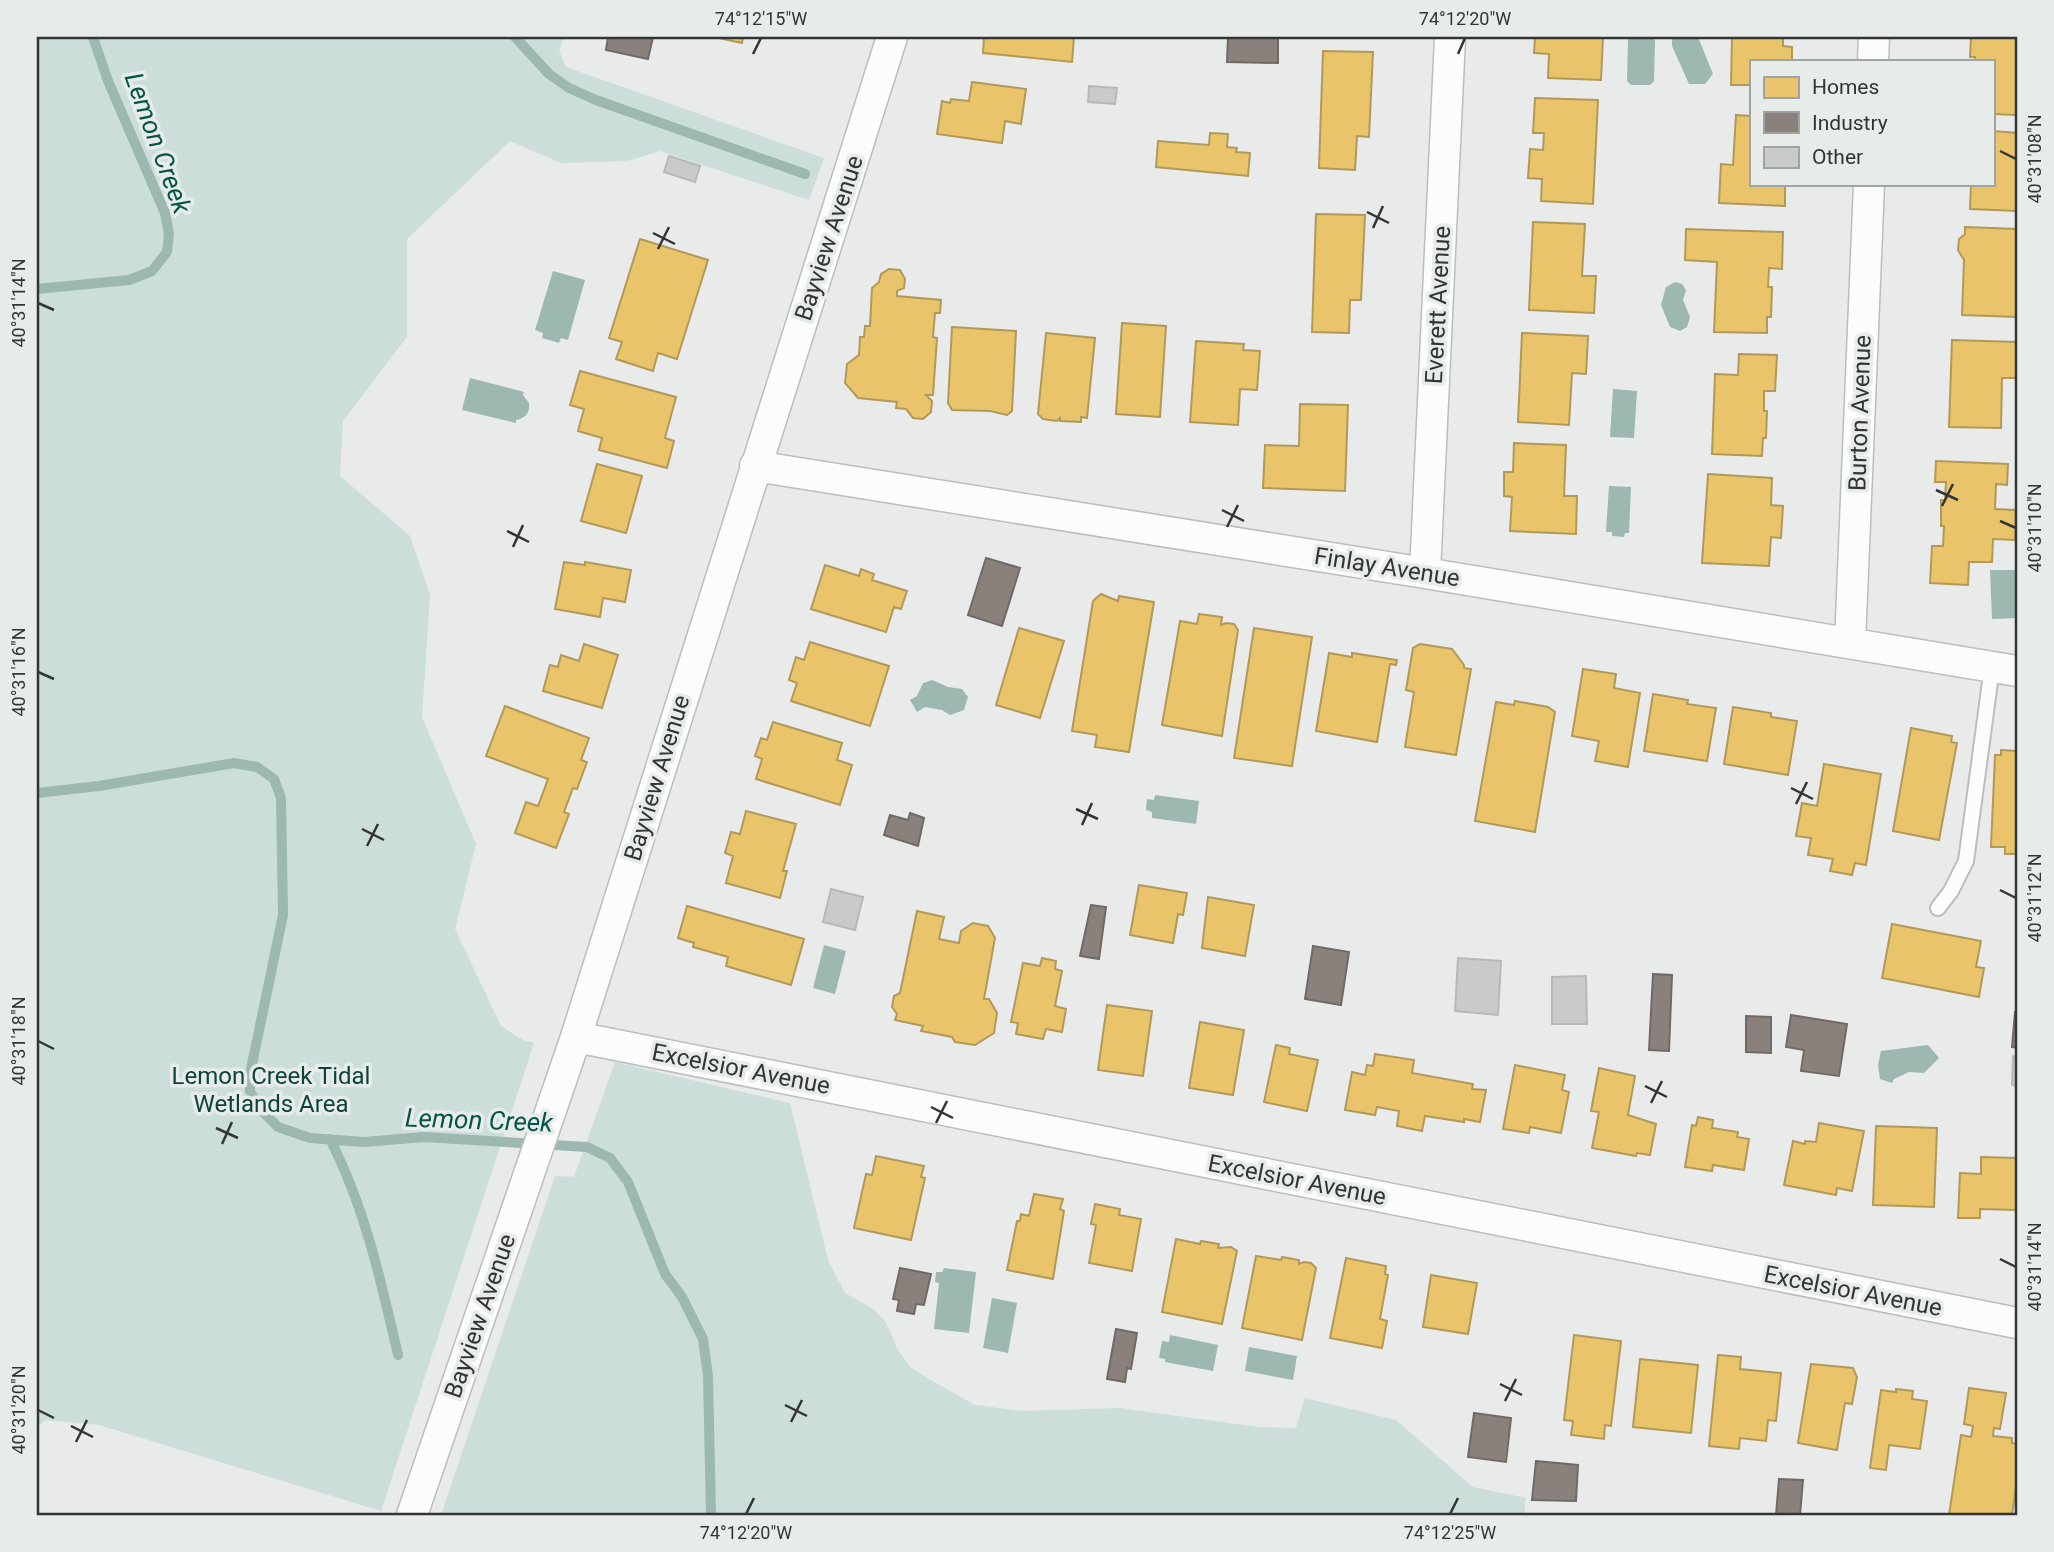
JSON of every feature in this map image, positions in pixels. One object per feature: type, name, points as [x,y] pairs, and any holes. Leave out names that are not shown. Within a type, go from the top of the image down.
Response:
[{"type":"street","name":"Bayview Avenue","points":[[412,1515],[576,1037],[755,466],[868,120],[892,37]]},
{"type":"street","name":"Everett Avenue","points":[[1425,573],[1450,37]]},
{"type":"street","points":[[1873,60],[1874,37]]},
{"type":"street","name":"Burton Avenue","points":[[1850,643],[1868,186]]},
{"type":"street","name":"Finlay Avenue","points":[[755,466],[2005,669]]},
{"type":"street","name":"Excelsior Avenue","points":[[576,1037],[2017,1323]]},
{"type":"lane","points":[[1938,908],[1951,891],[1966,861],[2005,669]]},
{"type":"green space","name":"Lemon Creek Tidal Wetlands Area","points":[[37,37],[564,37],[559,51],[566,67],[824,158],[809,200],[660,151],[628,161],[561,163],[510,141],[407,239],[407,337],[343,421],[340,476],[410,536],[430,595],[422,717],[476,844],[455,929],[501,1026],[523,1040],[534,1043],[381,1511],[99,1425],[45,1420],[37,1428]]},
{"type":"green space","points":[[615,1062],[790,1103],[828,1260],[845,1293],[872,1308],[886,1322],[897,1348],[910,1367],[975,1405],[1025,1411],[1119,1408],[1259,1427],[1296,1428],[1305,1398],[1396,1420],[1473,1487],[1526,1498],[1524,1515],[441,1515],[555,1176],[574,1177]]},
{"type":"shaded area","points":[[1630,37],[1651,37],[1655,40],[1654,81],[1650,85],[1631,85],[1627,81]]},
{"type":"shaded area","points":[[1672,37],[1698,37],[1713,74],[1705,84],[1689,84],[1672,46]]},
{"type":"shaded area","points":[[553,271],[585,280],[568,340],[561,338],[559,343],[542,338],[543,333],[535,330]]},
{"type":"shaded area","points":[[1675,282],[1682,284],[1686,290],[1683,300],[1690,317],[1687,327],[1680,331],[1670,327],[1661,305],[1666,287]]},
{"type":"shaded area","points":[[470,378],[524,392],[523,395],[529,403],[527,414],[516,420],[516,423],[462,410]]},
{"type":"shaded area","points":[[1613,389],[1637,391],[1634,438],[1610,437]]},
{"type":"shaded area","points":[[1609,486],[1631,487],[1629,533],[1625,533],[1624,537],[1612,536],[1612,532],[1606,532]]},
{"type":"shaded area","points":[[1990,570],[2016,570],[2017,618],[1992,619]]},
{"type":"shaded area","points":[[932,680],[948,687],[962,689],[968,697],[964,710],[950,715],[942,710],[925,707],[917,712],[910,700],[917,696],[923,683]]},
{"type":"shaded area","points":[[1155,795],[1199,801],[1196,824],[1152,818],[1152,812],[1146,810],[1147,799],[1154,800]]},
{"type":"shaded area","points":[[824,945],[846,951],[835,994],[813,988]]},
{"type":"shaded area","points":[[1928,1045],[1939,1058],[1924,1073],[1909,1072],[1894,1079],[1892,1083],[1880,1079],[1878,1065],[1881,1051]]},
{"type":"shaded area","points":[[944,1268],[976,1272],[969,1333],[934,1329],[939,1283],[935,1282],[936,1272],[942,1272]]},
{"type":"shaded area","points":[[992,1298],[1017,1303],[1008,1353],[983,1348]]},
{"type":"shaded area","points":[[1170,1335],[1218,1345],[1213,1371],[1165,1362],[1165,1359],[1159,1358],[1162,1341],[1169,1342]]},
{"type":"shaded area","points":[[1249,1347],[1297,1356],[1293,1380],[1245,1371]]},
{"type":"building: Homes","points":[[714,37],[743,37],[742,43]]},
{"type":"building: Homes","points":[[984,37],[1074,37],[1072,62],[983,53]]},
{"type":"building: Homes","points":[[1535,37],[1603,37],[1601,80],[1548,78],[1549,54],[1534,53]]},
{"type":"building: Homes","points":[[1732,37],[1783,37],[1783,46],[1792,47],[1792,60],[1750,60],[1750,85],[1731,85]]},
{"type":"building: Homes","points":[[1971,37],[2017,37],[2017,115],[1994,114],[1994,60],[1975,60],[1975,57],[1970,57]]},
{"type":"building: Homes","points":[[1323,51],[1373,52],[1369,137],[1357,136],[1355,170],[1319,168]]},
{"type":"building: Homes","points":[[972,82],[1026,89],[1021,124],[1005,121],[1002,143],[937,134],[942,101],[969,101]]},
{"type":"building: Homes","points":[[1535,98],[1598,100],[1593,204],[1541,201],[1542,179],[1528,178],[1530,149],[1543,150],[1544,133],[1533,133]]},
{"type":"building: Homes","points":[[1736,115],[1750,116],[1750,186],[1785,186],[1785,206],[1719,203],[1721,164],[1733,165]]},
{"type":"building: Homes","points":[[1994,131],[2017,133],[2017,211],[1970,209],[1971,186],[1994,186]]},
{"type":"building: Homes","points":[[1210,133],[1228,134],[1227,147],[1237,148],[1236,152],[1250,153],[1248,176],[1156,167],[1158,141],[1209,145]]},
{"type":"building: Homes","points":[[1316,214],[1365,215],[1361,300],[1350,300],[1349,333],[1312,332]]},
{"type":"building: Homes","points":[[1533,222],[1585,224],[1582,276],[1596,276],[1594,313],[1529,310]]},
{"type":"building: Homes","points":[[1965,227],[2017,229],[2017,317],[1962,315],[1964,260],[1958,250],[1959,239],[1965,234]]},
{"type":"building: Homes","points":[[1686,229],[1783,232],[1782,269],[1769,268],[1768,287],[1772,287],[1771,317],[1767,317],[1767,333],[1714,332],[1717,262],[1685,260]]},
{"type":"building: Homes","points":[[640,239],[708,260],[677,359],[658,353],[653,371],[616,359],[622,342],[609,338]]},
{"type":"building: Homes","points":[[889,269],[900,270],[905,279],[904,288],[897,291],[897,296],[941,300],[940,313],[935,313],[933,337],[937,338],[933,395],[926,395],[932,401],[931,412],[923,419],[913,418],[906,409],[896,408],[897,402],[858,398],[845,383],[847,364],[859,355],[860,337],[864,337],[865,326],[870,326],[872,288],[879,282],[881,274]]},
{"type":"building: Homes","points":[[1122,323],[1166,326],[1160,417],[1116,414]]},
{"type":"building: Homes","points":[[952,327],[1016,331],[1012,411],[1007,415],[990,411],[952,410],[948,403]]},
{"type":"building: Homes","points":[[1046,333],[1095,338],[1087,418],[1081,417],[1081,422],[1060,421],[1060,418],[1057,421],[1043,419],[1038,414]]},
{"type":"building: Homes","points":[[1522,333],[1588,336],[1586,374],[1572,373],[1569,425],[1518,422]]},
{"type":"building: Homes","points":[[1952,340],[2017,342],[2016,378],[2002,378],[2001,428],[1949,427]]},
{"type":"building: Homes","points":[[1196,341],[1244,344],[1243,350],[1260,351],[1257,390],[1240,389],[1238,425],[1190,422]]},
{"type":"building: Homes","points":[[1739,354],[1777,355],[1775,391],[1764,391],[1764,411],[1767,411],[1762,456],[1712,454],[1715,374],[1738,375]]},
{"type":"building: Homes","points":[[580,371],[676,397],[665,438],[674,441],[667,468],[599,450],[602,438],[578,431],[584,409],[570,405]]},
{"type":"building: Homes","points":[[1300,404],[1348,405],[1345,491],[1263,488],[1265,445],[1299,446]]},
{"type":"building: Homes","points":[[1514,443],[1566,445],[1564,496],[1577,496],[1576,534],[1510,531],[1512,497],[1504,496],[1504,472],[1513,472]]},
{"type":"building: Homes","points":[[1936,461],[2008,464],[2007,485],[1996,484],[1995,509],[2016,510],[2015,540],[1993,539],[1992,562],[1969,562],[1968,585],[1930,583],[1932,546],[1943,546],[1944,526],[1941,526],[1941,500],[1945,500],[1946,482],[1935,482]]},
{"type":"building: Homes","points":[[597,464],[642,476],[626,533],[581,521]]},
{"type":"building: Homes","points":[[1708,474],[1772,478],[1771,505],[1783,506],[1781,538],[1771,537],[1769,566],[1702,563]]},
{"type":"building: Homes","points":[[564,562],[585,565],[585,562],[631,570],[625,602],[603,598],[600,617],[555,609]]},
{"type":"building: Homes","points":[[825,565],[859,576],[861,569],[874,574],[872,580],[907,591],[901,609],[894,607],[886,632],[811,609]]},
{"type":"building: Homes","points":[[1101,594],[1118,601],[1119,596],[1154,602],[1129,752],[1095,747],[1097,735],[1072,731],[1093,601]]},
{"type":"building: Homes","points":[[1199,614],[1222,617],[1221,625],[1234,624],[1238,630],[1222,736],[1162,725],[1180,621],[1197,624]]},
{"type":"building: Homes","points":[[1019,628],[1064,641],[1040,718],[996,705]]},
{"type":"building: Homes","points":[[1254,628],[1312,637],[1292,766],[1234,758]]},
{"type":"building: Homes","points":[[810,642],[889,666],[870,726],[791,701],[797,683],[789,680],[796,657],[804,660]]},
{"type":"building: Homes","points":[[584,644],[618,655],[602,708],[543,691],[550,665],[558,667],[561,655],[579,661]]},
{"type":"building: Homes","points":[[1420,644],[1452,649],[1464,668],[1471,669],[1456,755],[1405,747],[1414,692],[1406,690],[1413,648]]},
{"type":"building: Homes","points":[[1329,653],[1352,657],[1352,653],[1397,660],[1396,665],[1390,664],[1377,742],[1316,731]]},
{"type":"building: Homes","points":[[1583,669],[1616,674],[1614,688],[1640,693],[1628,767],[1595,761],[1599,741],[1572,736]]},
{"type":"building: Homes","points":[[1653,694],[1688,700],[1687,704],[1716,708],[1707,761],[1644,751]]},
{"type":"building: Homes","points":[[1515,701],[1548,707],[1555,712],[1535,832],[1475,821],[1496,702],[1514,705]]},
{"type":"building: Homes","points":[[505,706],[589,738],[581,760],[587,762],[577,789],[573,788],[564,812],[569,814],[556,848],[515,833],[526,802],[538,806],[548,779],[486,756]]},
{"type":"building: Homes","points":[[1733,707],[1771,713],[1771,717],[1797,721],[1788,775],[1724,764]]},
{"type":"building: Homes","points":[[773,722],[842,743],[837,760],[852,765],[840,805],[756,779],[762,759],[755,756],[761,738],[767,740]]},
{"type":"building: Homes","points":[[1911,728],[1952,736],[1951,742],[1957,743],[1939,840],[1893,831]]},
{"type":"building: Homes","points":[[2001,750],[2017,751],[2017,854],[2005,854],[2005,847],[1991,847],[1995,755],[2001,755]]},
{"type":"building: Homes","points":[[1824,764],[1881,774],[1866,865],[1855,863],[1852,875],[1830,871],[1833,859],[1808,855],[1811,838],[1796,836],[1802,803],[1817,806]]},
{"type":"building: Homes","points":[[746,811],[796,824],[783,871],[787,871],[780,898],[726,883],[733,856],[725,853],[731,832],[740,834]]},
{"type":"building: Homes","points":[[1139,885],[1187,893],[1183,915],[1178,914],[1173,943],[1130,935]]},
{"type":"building: Homes","points":[[1208,897],[1254,905],[1245,956],[1202,948]]},
{"type":"building: Homes","points":[[687,906],[804,939],[791,985],[726,966],[728,957],[693,947],[694,943],[678,938]]},
{"type":"building: Homes","points":[[917,911],[944,917],[939,939],[959,943],[961,931],[973,923],[988,926],[995,938],[984,999],[989,999],[997,1013],[994,1033],[975,1045],[955,1042],[952,1037],[921,1031],[923,1026],[895,1020],[897,1014],[892,1007],[894,996],[900,993]]},
{"type":"building: Homes","points":[[1892,924],[1981,941],[1976,967],[1984,968],[1979,997],[1882,978]]},
{"type":"building: Homes","points":[[1042,958],[1056,961],[1055,969],[1062,971],[1055,1006],[1066,1009],[1062,1032],[1046,1029],[1043,1039],[1016,1034],[1018,1023],[1011,1022],[1023,963],[1040,966]]},
{"type":"building: Homes","points":[[1107,1005],[1152,1011],[1143,1076],[1098,1070]]},
{"type":"building: Homes","points":[[1200,1022],[1244,1030],[1233,1095],[1189,1088]]},
{"type":"building: Homes","points":[[1276,1045],[1290,1048],[1289,1054],[1318,1060],[1307,1111],[1264,1102]]},
{"type":"building: Homes","points":[[1375,1054],[1414,1060],[1412,1073],[1473,1084],[1472,1089],[1486,1090],[1480,1122],[1425,1116],[1422,1131],[1397,1126],[1399,1111],[1377,1107],[1375,1115],[1345,1110],[1352,1072],[1365,1075],[1367,1065],[1373,1066]]},
{"type":"building: Homes","points":[[1515,1065],[1565,1075],[1562,1090],[1569,1092],[1561,1133],[1530,1127],[1529,1133],[1503,1129]]},
{"type":"building: Homes","points":[[1599,1068],[1635,1076],[1628,1115],[1656,1124],[1650,1155],[1637,1153],[1636,1156],[1592,1148],[1599,1112],[1591,1111]]},
{"type":"building: Homes","points":[[1698,1117],[1713,1120],[1712,1128],[1738,1132],[1737,1137],[1749,1139],[1744,1170],[1713,1165],[1712,1171],[1685,1167],[1692,1125],[1696,1126]]},
{"type":"building: Homes","points":[[1819,1123],[1864,1131],[1852,1191],[1837,1188],[1836,1195],[1784,1185],[1793,1141],[1805,1144],[1805,1141],[1816,1142]]},
{"type":"building: Homes","points":[[1876,1126],[1937,1128],[1934,1207],[1873,1205]]},
{"type":"building: Homes","points":[[876,1156],[924,1166],[921,1177],[925,1178],[911,1240],[854,1228],[866,1174],[872,1175]]},
{"type":"building: Homes","points":[[1981,1157],[2017,1158],[2017,1210],[1980,1209],[1980,1218],[1958,1218],[1960,1173],[1981,1174]]},
{"type":"building: Homes","points":[[1034,1194],[1063,1199],[1060,1209],[1064,1211],[1053,1279],[1007,1270],[1017,1221],[1020,1221],[1021,1214],[1029,1216]]},
{"type":"building: Homes","points":[[1095,1204],[1120,1209],[1119,1215],[1141,1219],[1132,1271],[1089,1263],[1096,1225],[1091,1224]]},
{"type":"building: Homes","points":[[1176,1239],[1200,1244],[1201,1241],[1219,1244],[1218,1248],[1231,1247],[1237,1251],[1222,1324],[1162,1312]]},
{"type":"building: Homes","points":[[1256,1256],[1299,1260],[1299,1264],[1311,1263],[1316,1268],[1302,1340],[1242,1328]]},
{"type":"building: Homes","points":[[1346,1258],[1386,1266],[1385,1274],[1388,1275],[1380,1319],[1387,1321],[1382,1348],[1330,1338]]},
{"type":"building: Homes","points":[[1431,1275],[1477,1283],[1468,1334],[1423,1327]]},
{"type":"building: Homes","points":[[1574,1335],[1621,1341],[1611,1426],[1605,1425],[1604,1439],[1571,1435],[1573,1421],[1564,1420]]},
{"type":"building: Homes","points":[[1718,1355],[1741,1357],[1740,1369],[1781,1373],[1776,1421],[1768,1420],[1766,1441],[1740,1438],[1739,1449],[1709,1446]]},
{"type":"building: Homes","points":[[1640,1359],[1698,1365],[1691,1433],[1633,1427]]},
{"type":"building: Homes","points":[[1811,1364],[1853,1368],[1857,1377],[1852,1404],[1845,1403],[1837,1450],[1798,1443]]},
{"type":"building: Homes","points":[[1969,1388],[2006,1393],[2000,1429],[1994,1428],[1993,1436],[2012,1438],[2012,1443],[2017,1444],[2017,1480],[2012,1515],[1949,1515],[1961,1435],[1971,1437],[1973,1426],[1964,1424]]},
{"type":"building: Homes","points":[[1896,1389],[1913,1391],[1912,1399],[1927,1401],[1920,1449],[1889,1445],[1886,1470],[1870,1468],[1881,1390],[1896,1392]]},
{"type":"building: Industry","points":[[608,37],[653,37],[648,59],[606,50]]},
{"type":"building: Industry","points":[[1228,37],[1278,37],[1278,63],[1227,62]]},
{"type":"building: Industry","points":[[986,558],[1020,568],[1002,626],[968,615]]},
{"type":"building: Industry","points":[[910,813],[924,818],[918,846],[884,835],[890,815],[908,820]]},
{"type":"building: Industry","points":[[1091,905],[1106,907],[1099,959],[1080,956]]},
{"type":"building: Industry","points":[[1313,946],[1349,952],[1341,1005],[1305,999]]},
{"type":"building: Industry","points":[[1653,974],[1672,975],[1669,1051],[1649,1050]]},
{"type":"building: Industry","points":[[2017,1012],[2017,1048],[2012,1047]]},
{"type":"building: Industry","points":[[1791,1015],[1847,1024],[1839,1076],[1801,1071],[1804,1050],[1786,1047]]},
{"type":"building: Industry","points":[[1746,1016],[1771,1017],[1771,1053],[1746,1052]]},
{"type":"building: Industry","points":[[900,1268],[931,1274],[924,1305],[916,1304],[914,1314],[897,1311],[899,1300],[893,1299]]},
{"type":"building: Industry","points":[[1116,1329],[1137,1333],[1131,1369],[1127,1368],[1125,1382],[1107,1379]]},
{"type":"building: Industry","points":[[1474,1413],[1511,1418],[1506,1462],[1468,1457]]},
{"type":"building: Industry","points":[[1536,1461],[1578,1465],[1576,1501],[1532,1500]]},
{"type":"building: Industry","points":[[1779,1479],[1803,1480],[1800,1515],[1776,1515]]},
{"type":"building: Other","points":[[1089,86],[1117,88],[1115,104],[1088,102]]},
{"type":"building: Other","points":[[669,156],[700,166],[695,182],[664,172]]},
{"type":"building: Other","points":[[831,889],[863,897],[855,930],[823,922]]},
{"type":"building: Other","points":[[1458,958],[1501,961],[1498,1015],[1455,1011]]},
{"type":"building: Other","points":[[1586,976],[1587,1024],[1552,1024],[1552,977]]},
{"type":"building: Other","points":[[2013,1056],[2017,1057],[2017,1086],[2012,1085]]},
{"type":"waterway","name":"Lemon Creek","points":[[37,289],[129,280],[152,271],[167,252],[169,234],[165,213],[108,81],[93,37]]},
{"type":"waterway","points":[[515,37],[549,74],[569,88],[805,174]]},
{"type":"waterway","name":"Lemon Creek","points":[[37,793],[99,786],[234,763],[257,767],[274,779],[281,798],[283,915],[250,1074],[250,1091],[259,1108],[278,1127],[310,1138],[364,1142],[424,1137],[587,1147],[610,1158],[628,1182],[665,1274],[682,1297],[703,1339],[708,1376],[711,1515]]},
{"type":"waterway","points":[[330,1139],[362,1218],[398,1355]]}]
